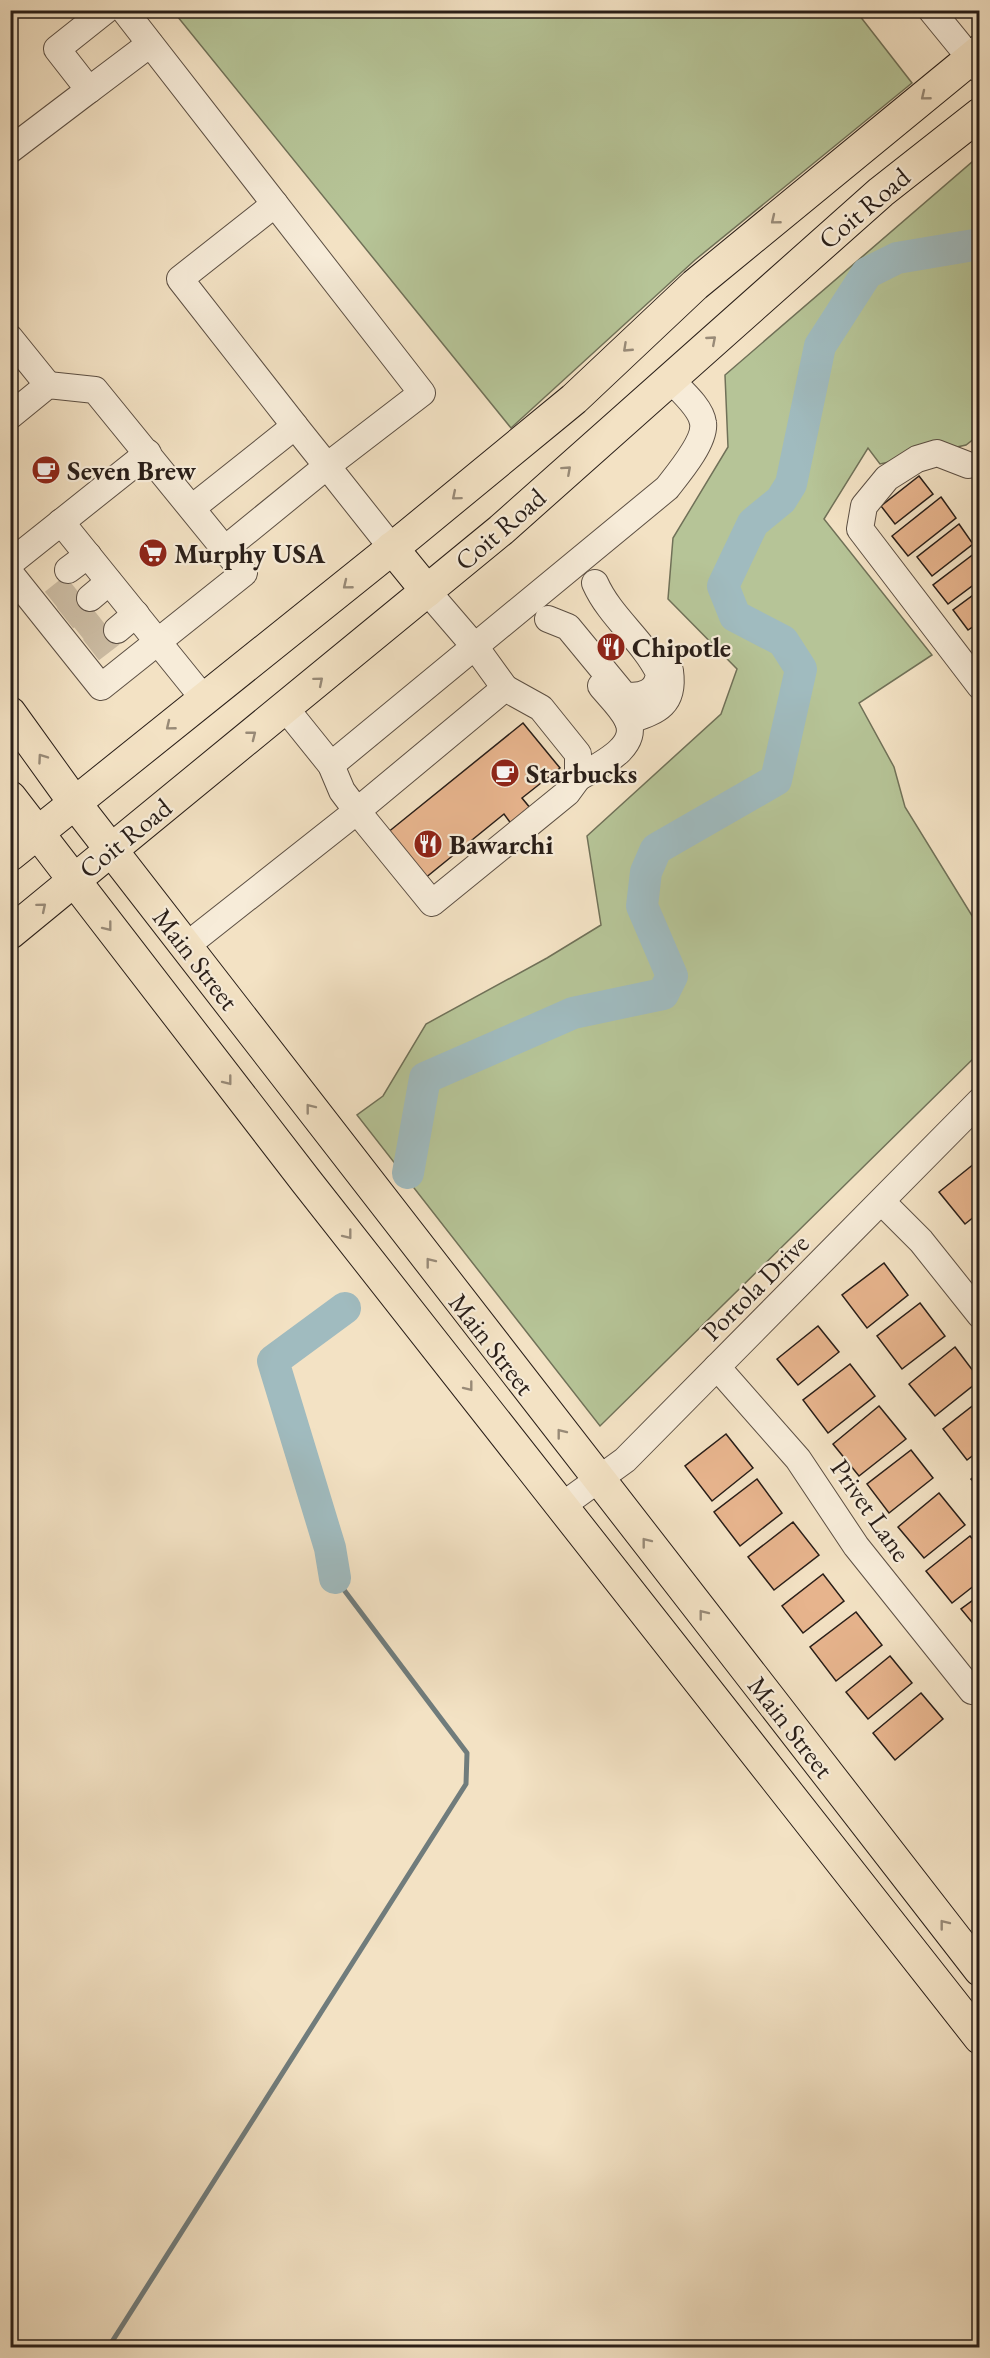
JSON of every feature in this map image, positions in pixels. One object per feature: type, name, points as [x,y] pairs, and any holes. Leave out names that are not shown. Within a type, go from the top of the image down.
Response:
[{"type":"main road","name":"Coit Road","points":[[10,855],[574,399],[696,285],[976,60]]},
{"type":"main road","name":"Coit Road","points":[[10,933],[286,709],[501,530],[669,378],[881,192],[980,114]]},
{"type":"main road","points":[[392,548],[427,591]]},
{"type":"main road","name":"Main Street","points":[[10,713],[74,802],[597,1480],[980,1970]]},
{"type":"main road","name":"Main Street","points":[[10,797],[306,1181],[980,2038]]},
{"type":"street","points":[[89,90],[57,49],[106,10]]},
{"type":"street","points":[[124,10],[422,393],[225,549]]},
{"type":"street","points":[[931,10],[976,60]]},
{"type":"street","points":[[10,150],[150,44]]},
{"type":"street","points":[[275,204],[180,279],[392,548]]},
{"type":"street","points":[[10,338],[48,385],[95,390],[244,573],[111,601]]},
{"type":"street","points":[[331,765],[476,648],[541,610],[578,564],[667,488],[701,437],[704,422],[694,406],[669,378]]},
{"type":"street","points":[[10,416],[48,385]]},
{"type":"street","points":[[192,508],[295,426]]},
{"type":"street","points":[[10,562],[148,453]]},
{"type":"street","points":[[976,467],[938,453],[917,459],[887,478],[864,506],[860,529],[980,686]]},
{"type":"street","points":[[61,522],[111,601],[204,699]]},
{"type":"street","points":[[578,564],[595,584],[613,597],[662,657],[670,672],[672,688],[665,703],[654,712],[628,721]]},
{"type":"street","points":[[10,573],[66,630],[101,687],[111,601]]},
{"type":"street","points":[[541,610],[568,627],[624,695],[645,695],[654,689],[659,673],[653,660],[602,599],[595,584]]},
{"type":"street","points":[[427,591],[476,648],[505,688],[541,708],[578,754],[578,778]]},
{"type":"street","points":[[286,709],[331,765],[342,791],[357,811],[432,903],[567,793],[578,778],[618,753],[627,743],[628,721],[541,610]]},
{"type":"street","points":[[186,946],[357,811],[505,688]]},
{"type":"street","name":"Portola Drive","points":[[563,1505],[625,1460],[980,1101]]},
{"type":"street","points":[[882,1202],[921,1241],[980,1315]]},
{"type":"street","name":"Privet Lane","points":[[717,1367],[798,1459],[856,1546],[976,1689]]},
{"type":"green space","points":[[173,11],[856,11],[912,83],[695,260],[511,428]]},
{"type":"green space","points":[[979,156],[979,435],[966,445],[880,464],[868,448],[824,519],[932,655],[859,703],[894,767],[905,807],[979,927],[979,1053],[600,1426],[357,1115],[383,1096],[426,1024],[547,958],[601,925],[587,836],[721,714],[737,669],[668,599],[673,538],[728,447],[725,375]]},
{"type":"building","points":[[919,476],[933,494],[895,524],[881,506]]},
{"type":"building","points":[[941,497],[956,518],[908,556],[892,536]]},
{"type":"building","points":[[959,524],[973,544],[932,576],[917,557]]},
{"type":"building","points":[[975,553],[980,559],[980,580],[948,604],[933,585]]},
{"type":"building","points":[[980,590],[980,622],[968,630],[953,610]]},
{"type":"building","points":[[523,723],[560,768],[522,798],[531,809],[512,825],[504,814],[424,879],[387,833]]},
{"type":"building","points":[[980,1159],[980,1212],[965,1224],[939,1192]]},
{"type":"building","points":[[884,1263],[908,1295],[867,1328],[842,1295]]},
{"type":"building","points":[[920,1303],[945,1336],[902,1369],[877,1336]]},
{"type":"building","points":[[818,1326],[839,1352],[798,1385],[777,1359]]},
{"type":"building","points":[[955,1347],[980,1380],[935,1416],[909,1384]]},
{"type":"building","points":[[850,1364],[875,1396],[828,1433],[803,1400]]},
{"type":"building","points":[[980,1400],[980,1450],[967,1460],[943,1429]]},
{"type":"building","points":[[879,1406],[906,1439],[859,1476],[833,1444]]},
{"type":"building","points":[[726,1434],[753,1468],[712,1501],[685,1466]]},
{"type":"building","points":[[911,1450],[933,1478],[889,1513],[867,1484]]},
{"type":"building","points":[[980,1472],[980,1489],[971,1479]]},
{"type":"building","points":[[757,1479],[782,1513],[740,1546],[714,1512]]},
{"type":"building","points":[[939,1493],[965,1525],[924,1558],[898,1527]]},
{"type":"building","points":[[793,1522],[819,1555],[774,1590],[748,1557]]},
{"type":"building","points":[[970,1536],[980,1548],[980,1581],[952,1603],[926,1571]]},
{"type":"building","points":[[823,1574],[844,1601],[803,1633],[782,1606]]},
{"type":"building","points":[[980,1595],[980,1632],[961,1609]]},
{"type":"building","points":[[856,1612],[882,1645],[836,1681],[810,1647]]},
{"type":"building","points":[[890,1656],[912,1683],[868,1719],[846,1692]]},
{"type":"building","points":[[921,1693],[943,1719],[895,1760],[873,1733]]},
{"type":"waterway","points":[[408,1173],[425,1078],[573,1013],[663,994],[672,976],[642,906],[646,872],[656,849],[776,780],[801,669],[783,641],[735,616],[723,586],[753,523],[781,500],[791,484],[820,346],[867,273],[897,258],[980,244]]},
{"type":"waterway","points":[[335,1578],[330,1548],[273,1361],[345,1308]]},
{"type":"waterway","points":[[108,2348],[466,1784],[467,1753],[335,1578]]},
{"type":"tunnel","points":[[53,602],[78,582]]},
{"type":"tunnel","points":[[65,618],[90,598]]},
{"type":"tunnel","points":[[78,632],[103,612]]},
{"type":"tunnel","points":[[91,650],[117,630]]},
{"type":"place","name":"Seven Brew","points":[[46,470]]},
{"type":"place","name":"Murphy USA","points":[[153,553]]},
{"type":"place","name":"Chipotle","points":[[611,647]]},
{"type":"place","name":"Starbucks","points":[[505,773]]},
{"type":"place","name":"Bawarchi","points":[[428,844]]}]
